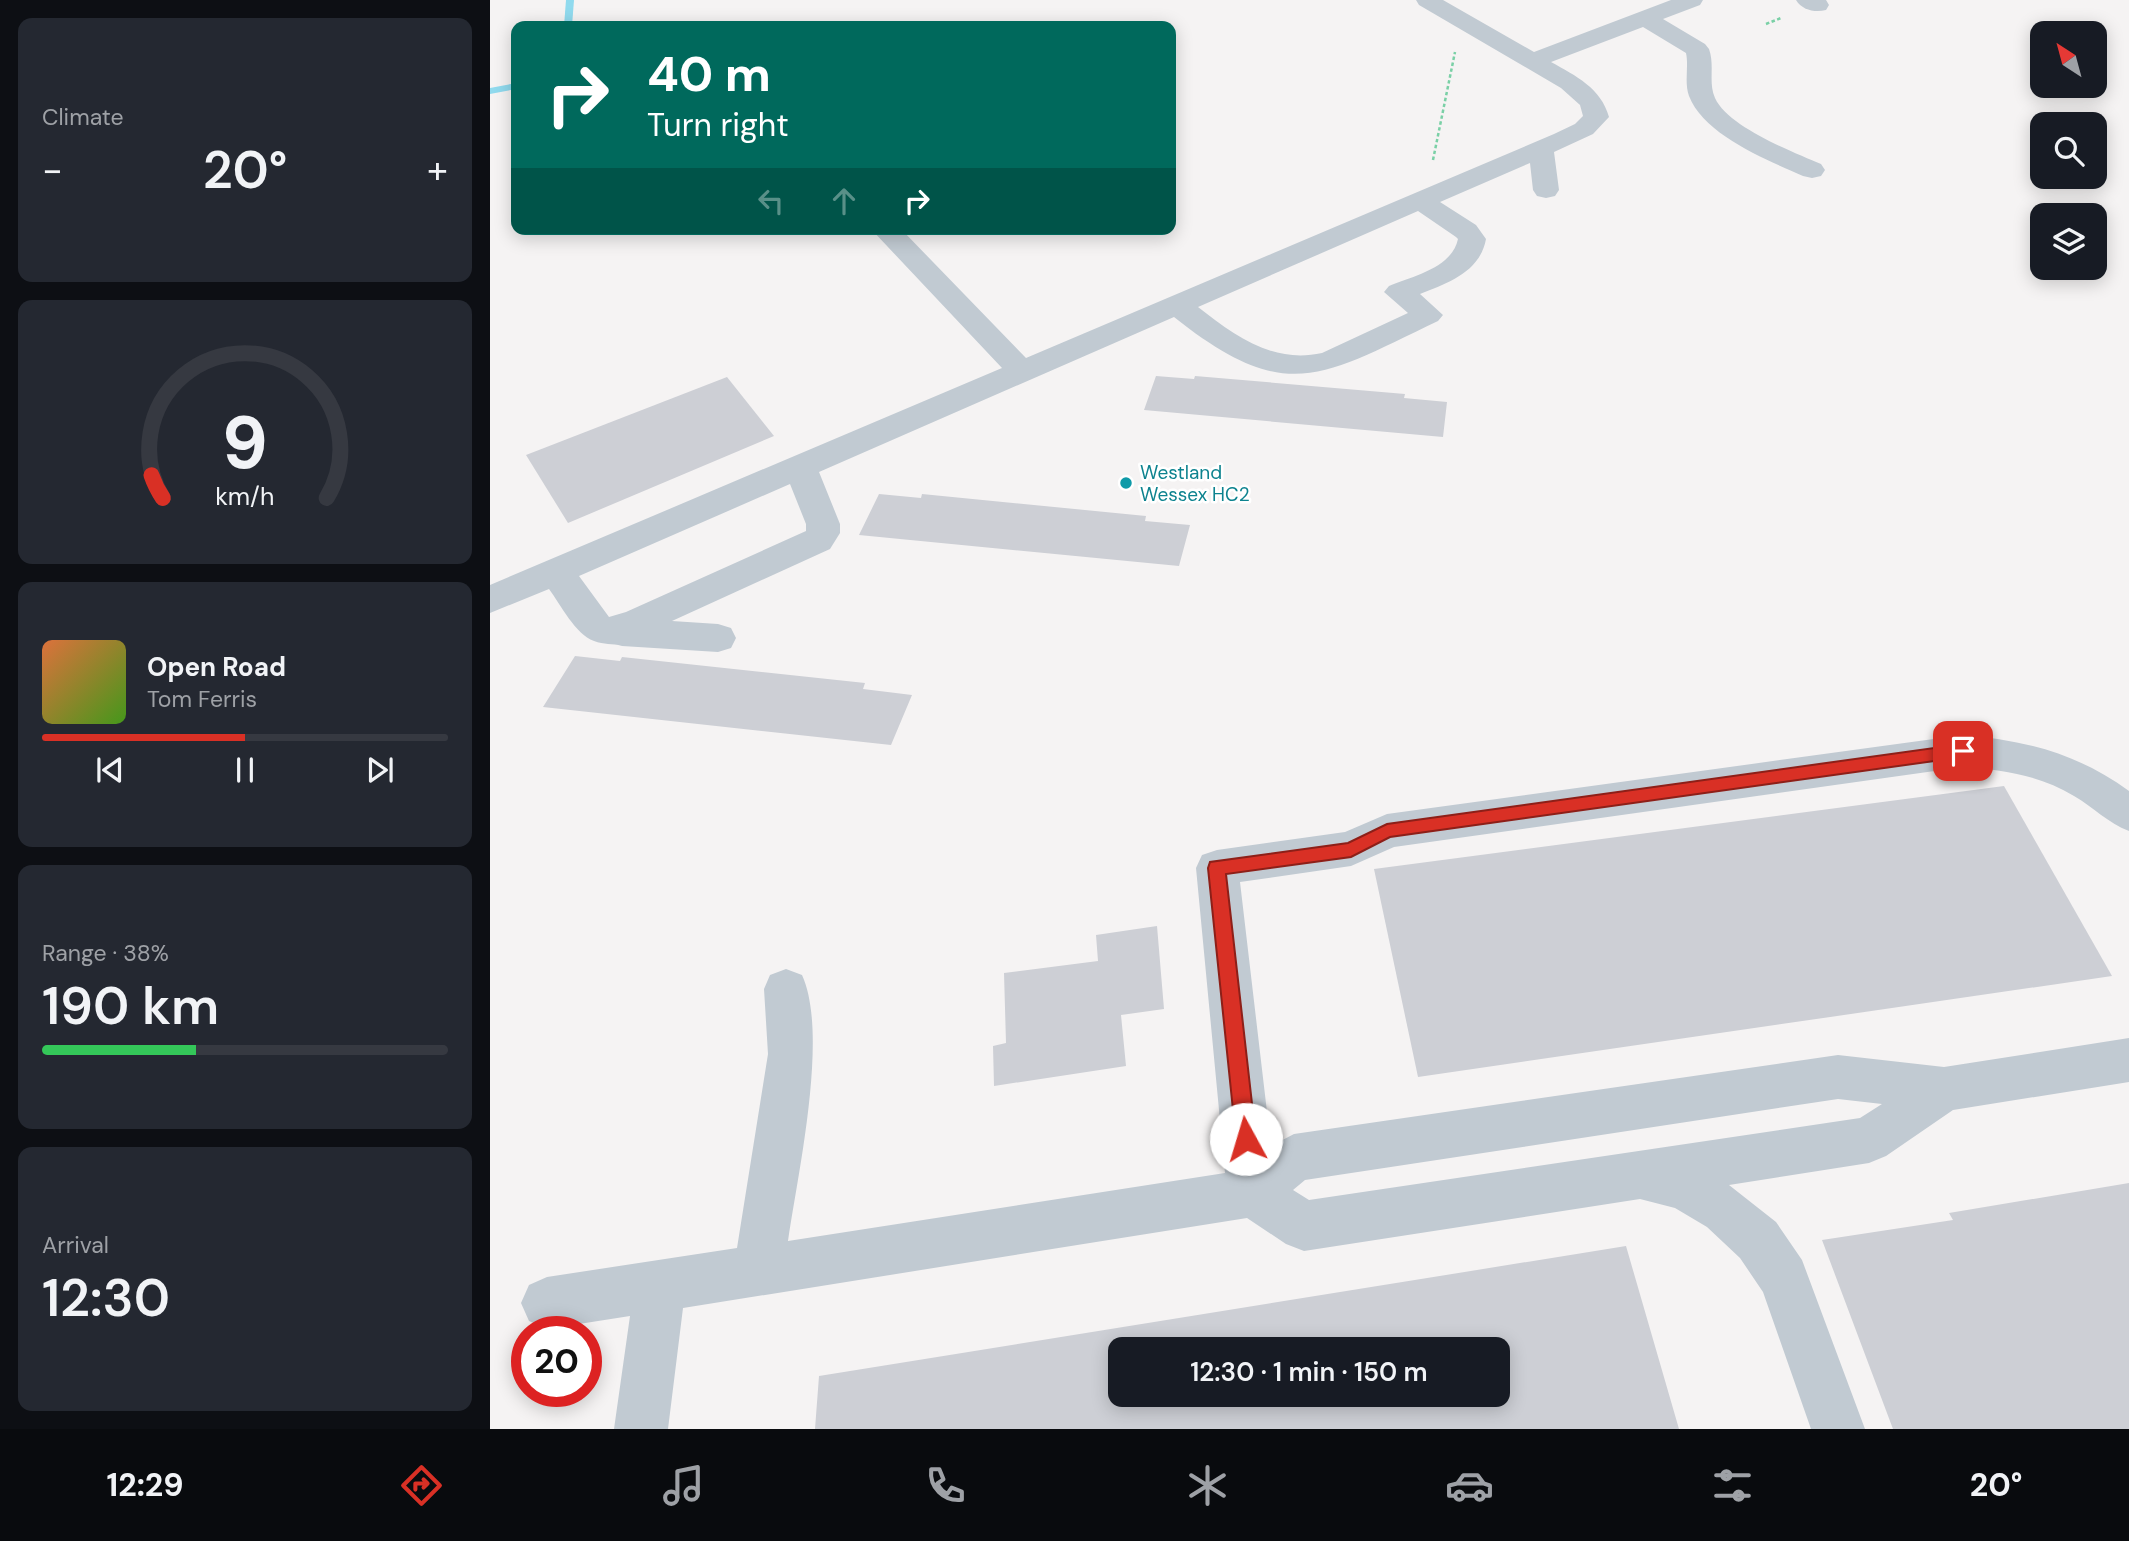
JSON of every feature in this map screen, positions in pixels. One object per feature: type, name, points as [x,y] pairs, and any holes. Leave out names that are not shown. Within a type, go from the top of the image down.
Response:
[{"type":"lane","points":[[490,600],[1421,201],[1541,149],[1592,123],[1596,110],[1592,102],[1570,83],[1427,0]]},
{"type":"lane","points":[[1532,61],[1692,0]]},
{"type":"lane","points":[[1644,18],[1697,49],[1701,62],[1700,94],[1705,107],[1766,147],[1812,170]]},
{"type":"lane","points":[[1541,149],[1546,190]]},
{"type":"lane","points":[[1177,305],[1210,331],[1255,359],[1293,367],[1314,366],[1331,360],[1428,315],[1399,292],[1455,266],[1468,256],[1472,239],[1466,231],[1421,201]]},
{"type":"lane","points":[[891,235],[1023,372]]},
{"type":"lane","points":[[606,631],[637,622],[818,540],[823,533],[823,524],[800,467]]},
{"type":"lane","points":[[556,572],[590,620],[606,631],[718,638]]},
{"type":"lane","points":[[1252,1193],[1217,868],[1351,849],[1387,831],[1963,751],[2010,754],[2051,765],[2095,786],[2129,814]]},
{"type":"lane","points":[[759,1270],[791,1054],[786,989]]},
{"type":"lane","points":[[547,1303],[1252,1193],[1294,1158],[1838,1077],[1944,1089],[2129,1060]]},
{"type":"lane","points":[[1252,1193],[1304,1226],[1869,1140],[1944,1089]]},
{"type":"lane","points":[[1634,1176],[1683,1185],[1724,1210],[1758,1240],[1784,1278],[1839,1429]]},
{"type":"lane","points":[[641,1429],[660,1286]]},
{"type":"building","points":[[1156,376],[1194,379],[1195,376],[1405,394],[1404,398],[1447,402],[1443,437],[1144,410]]},
{"type":"building","points":[[727,377],[774,436],[568,523],[526,455]]},
{"type":"building","points":[[879,494],[921,498],[922,494],[1146,516],[1145,521],[1190,525],[1179,566],[859,535]]},
{"type":"building","points":[[575,656],[620,661],[622,657],[865,683],[863,689],[912,695],[891,745],[543,707]]},
{"type":"building","points":[[2004,786],[2112,976],[1418,1077],[1374,869]]},
{"type":"building","points":[[1157,926],[1164,1009],[1121,1015],[1126,1066],[994,1086],[993,1046],[1006,1043],[1004,973],[1098,961],[1096,935]]},
{"type":"building","points":[[2129,1183],[2129,1429],[1893,1429],[1822,1240],[1953,1220],[1949,1213]]},
{"type":"building","points":[[1626,1246],[1679,1429],[815,1429],[819,1376]]},
{"type":"waterway","points":[[568,21],[570,0]]},
{"type":"waterway","points":[[490,91],[511,87]]},
{"type":"place","name":"Westland Wessex HC2","points":[[1126,483]]},
{"type":"route","points":[[1246,1139],[1217,868],[1351,849],[1387,831],[1963,751]]}]
